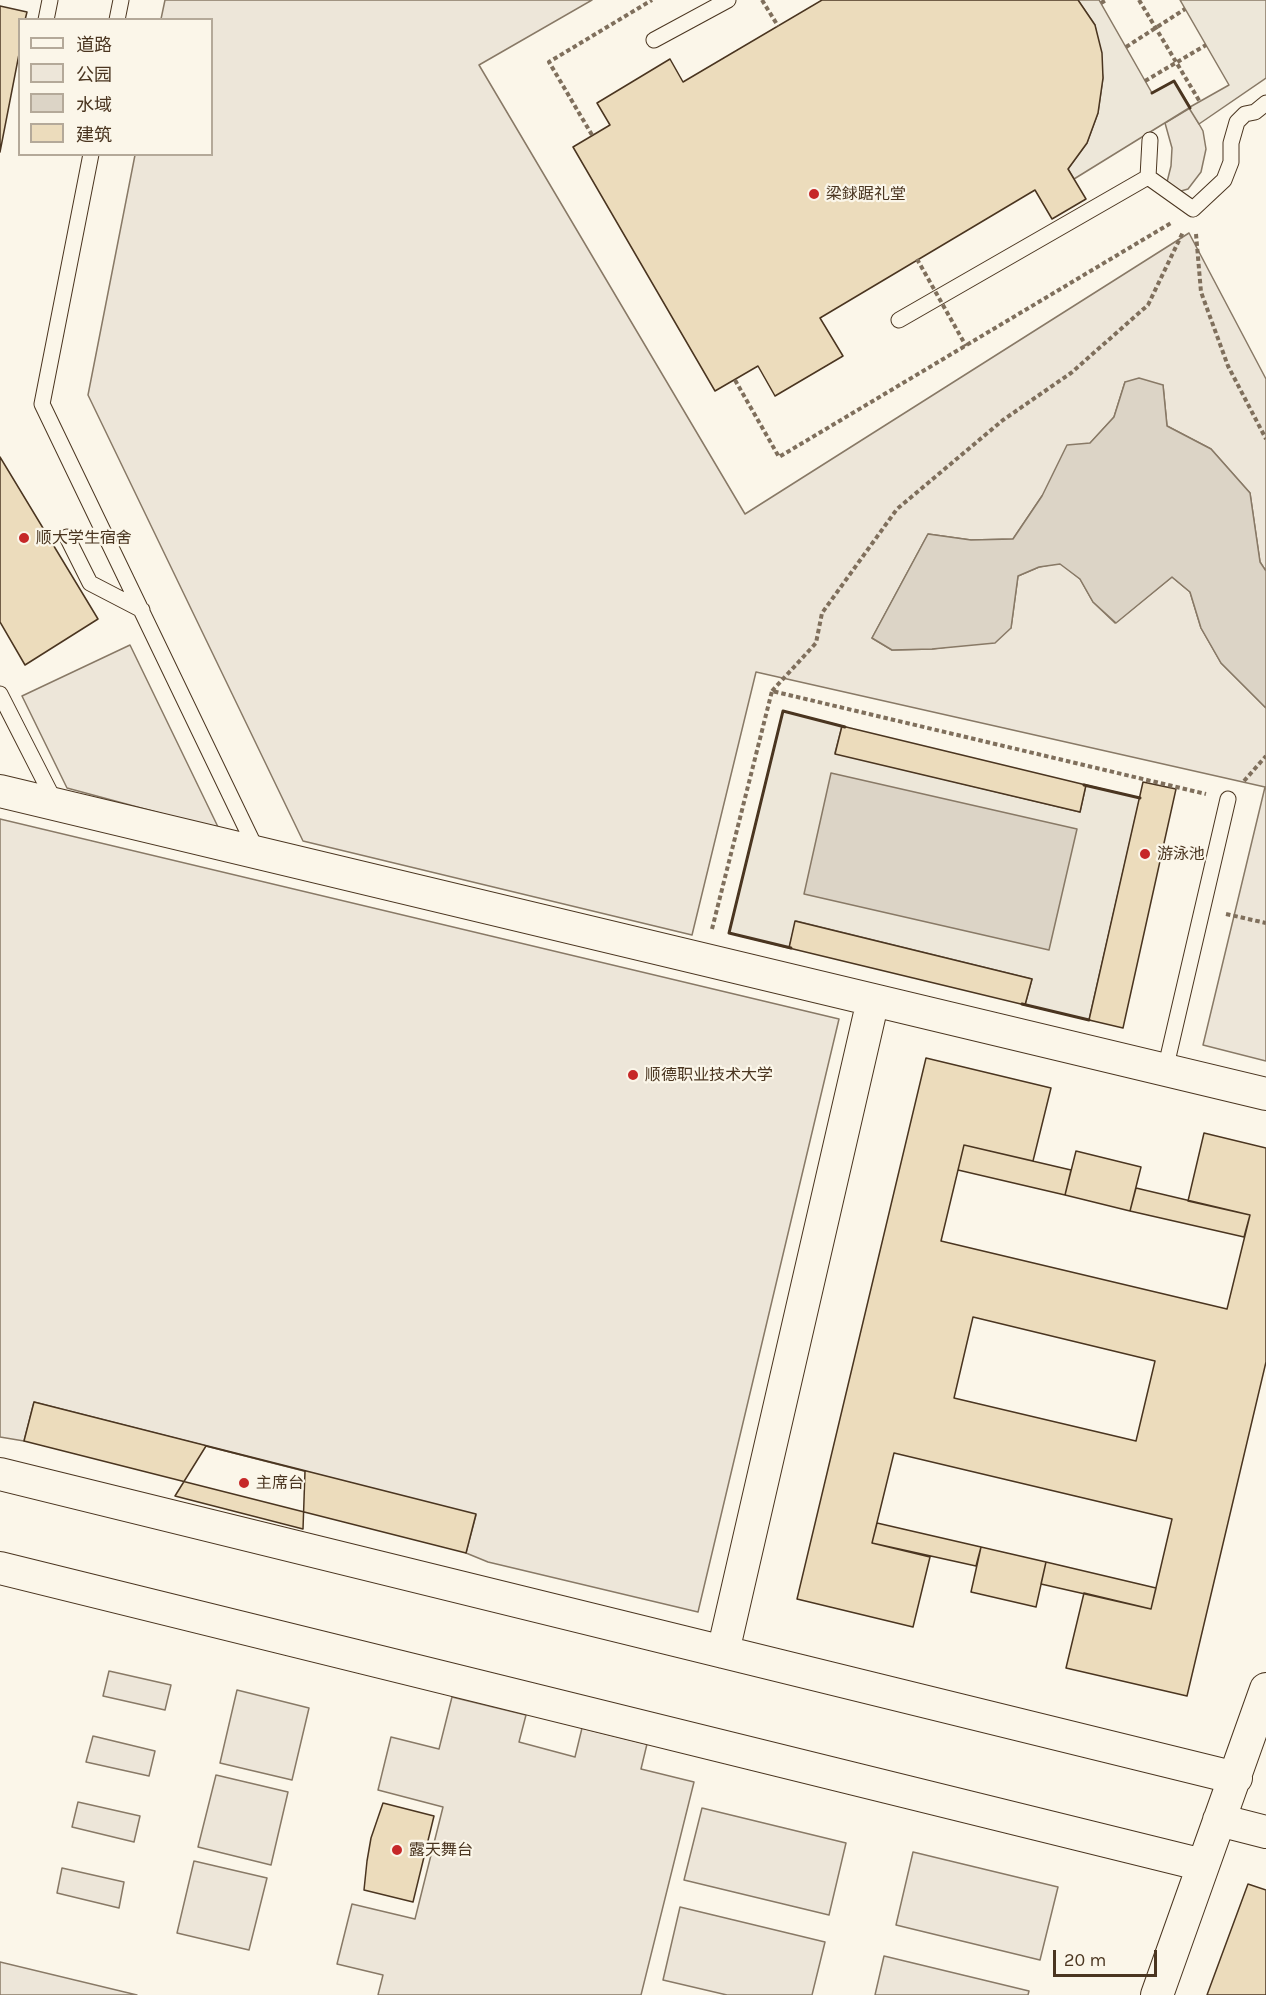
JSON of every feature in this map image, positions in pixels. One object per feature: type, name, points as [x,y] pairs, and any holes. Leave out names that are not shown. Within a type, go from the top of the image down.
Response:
[{"type":"street","points":[[0,791],[1266,1094]]},
{"type":"street","points":[[723,1652],[873,1000]]},
{"type":"street","points":[[0,1474],[1236,1778]]},
{"type":"street","points":[[0,1568],[1203,1865]]},
{"type":"street","points":[[1157,1995],[1266,1689]]},
{"type":"street","points":[[1219,1820],[1266,1833]]},
{"type":"lane","points":[[46,18],[50,0]]},
{"type":"lane","points":[[117,18],[121,0]]},
{"type":"lane","points":[[654,40],[728,0]]},
{"type":"lane","points":[[1148,177],[1194,209],[1224,180],[1231,162],[1231,143],[1237,122],[1245,114],[1255,112],[1266,103]]},
{"type":"lane","points":[[1148,177],[1150,140]]},
{"type":"lane","points":[[91,156],[42,404],[257,853]]},
{"type":"lane","points":[[899,320],[1148,177]]},
{"type":"lane","points":[[67,537],[90,583],[142,610]]},
{"type":"lane","points":[[0,694],[56,804]]},
{"type":"lane","points":[[1164,1070],[1228,799]]},
{"type":"path","points":[[592,135],[549,62],[652,0]]},
{"type":"path","points":[[762,0],[778,27]]},
{"type":"path","points":[[1101,3],[1106,0]]},
{"type":"path","points":[[1139,0],[1200,102]]},
{"type":"path","points":[[1126,47],[1185,9]]},
{"type":"path","points":[[1145,81],[1206,45]]},
{"type":"path","points":[[735,380],[779,457],[1194,209]]},
{"type":"path","points":[[1194,209],[1201,292],[1228,366],[1266,439]]},
{"type":"path","points":[[705,959],[772,691],[816,643],[822,613],[897,509],[1003,420],[1071,373],[1148,305],[1194,209]]},
{"type":"path","points":[[917,259],[966,346]]},
{"type":"path","points":[[772,691],[1228,799],[1266,756]]},
{"type":"path","points":[[1202,908],[1266,922]]},
{"type":"green space","points":[[165,0],[592,0],[479,65],[745,514],[1189,233],[1266,379],[1266,571],[1260,562],[1250,493],[1211,449],[1167,426],[1163,385],[1125,382],[1114,417],[1042,496],[1013,539],[971,540],[928,534],[872,638],[892,650],[932,649],[963,645],[1011,628],[1018,576],[1039,567],[1060,563],[1080,579],[1093,602],[1115,623],[1172,577],[1190,592],[1201,628],[1221,663],[1266,708],[1266,1061],[1203,1045],[1265,787],[756,672],[692,935],[303,841],[88,395],[135,156],[213,156],[213,18],[161,18]]},
{"type":"green space","points":[[1190,108],[1203,131],[1206,149],[1201,172],[1188,189],[1174,193],[1165,190],[1171,166],[1172,148],[1165,123]]},
{"type":"green space","points":[[130,645],[219,829],[67,788],[22,696]]},
{"type":"green space","points":[[0,819],[839,1019],[698,1612],[488,1562],[466,1553],[476,1515],[34,1402],[24,1441],[0,1437]]},
{"type":"green space","points":[[109,1671],[171,1685],[165,1710],[103,1696]]},
{"type":"green space","points":[[237,1690],[309,1708],[292,1780],[220,1763]]},
{"type":"green space","points":[[452,1697],[526,1715],[519,1742],[575,1757],[582,1728],[647,1744],[641,1769],[694,1782],[641,1995],[378,1995],[383,1975],[337,1964],[352,1904],[415,1919],[443,1807],[378,1790],[391,1737],[439,1749]]},
{"type":"green space","points":[[93,1736],[155,1751],[149,1776],[86,1762]]},
{"type":"green space","points":[[216,1775],[288,1792],[271,1865],[198,1847]]},
{"type":"green space","points":[[78,1802],[140,1816],[134,1842],[72,1827]]},
{"type":"green space","points":[[702,1808],[846,1843],[829,1915],[684,1880]]},
{"type":"green space","points":[[913,1852],[1058,1887],[1040,1960],[896,1925]]},
{"type":"green space","points":[[194,1861],[267,1878],[249,1950],[177,1933]]},
{"type":"green space","points":[[62,1868],[124,1882],[119,1908],[57,1893]]},
{"type":"green space","points":[[680,1907],[825,1942],[812,1995],[727,1995],[663,1980]]},
{"type":"green space","points":[[884,1956],[1029,1991],[1028,1995],[875,1995]]},
{"type":"green space","points":[[0,1962],[137,1995],[0,1995]]},
{"type":"shaded area","points":[[1078,0],[1099,0],[1152,93],[1174,81],[1190,107],[1229,85],[1180,0],[1266,0],[1266,78],[1199,124],[1189,108],[1074,179],[1068,169],[1087,143],[1098,113],[1103,78],[1095,25]]},
{"type":"shaded area","points":[[783,711],[842,726],[835,753],[1080,812],[1086,785],[1140,798],[1089,1020],[1025,1005],[1032,979],[796,921],[789,948],[729,933]]},
{"type":"water","points":[[1139,378],[1163,385],[1167,426],[1211,449],[1250,493],[1260,562],[1266,571],[1266,708],[1221,663],[1201,628],[1190,592],[1172,577],[1116,623],[1093,602],[1080,579],[1060,564],[1039,567],[1018,576],[1011,628],[995,643],[892,650],[872,638],[928,534],[971,540],[1013,539],[1042,496],[1067,445],[1090,443],[1114,417],[1125,382]]},
{"type":"water","points":[[831,773],[1077,829],[1049,950],[804,894]]},
{"type":"building","name":"梁銶踞礼堂","points":[[822,0],[1078,0],[1095,25],[1102,53],[1103,78],[1098,113],[1087,143],[1068,169],[1086,199],[1052,219],[1035,190],[820,318],[843,356],[775,396],[758,366],[715,391],[573,147],[610,125],[597,103],[670,59],[683,82]]},
{"type":"building","points":[[0,6],[27,12],[26,18],[18,18],[18,59],[0,152]]},
{"type":"building","name":"顺大学生宿舍","points":[[0,457],[98,619],[25,665],[0,622]]},
{"type":"building","points":[[842,726],[1086,785],[1080,812],[835,754]]},
{"type":"building","name":"游泳池","points":[[1143,782],[1176,789],[1123,1028],[1089,1020]]},
{"type":"building","points":[[795,921],[1032,979],[1025,1005],[789,948]]},
{"type":"building","points":[[926,1058],[1051,1088],[1033,1161],[964,1145],[941,1241],[1227,1309],[1250,1215],[1188,1201],[1204,1133],[1266,1148],[1266,1362],[1187,1696],[1066,1668],[1084,1593],[1151,1609],[1172,1519],[894,1453],[872,1543],[930,1557],[913,1627],[797,1599]],"holes":[[[973,1317],[1155,1361],[1136,1441],[954,1398]]]},
{"type":"building","points":[[964,1145],[1071,1170],[1065,1195],[958,1170]]},
{"type":"building","points":[[1076,1151],[1141,1167],[1130,1211],[1065,1195]]},
{"type":"building","points":[[1136,1188],[1250,1215],[1244,1237],[1130,1211]]},
{"type":"building","points":[[34,1402],[476,1514],[466,1553],[24,1441]]},
{"type":"building","name":"主席台","points":[[206,1446],[305,1471],[303,1529],[175,1496]]},
{"type":"building","points":[[877,1523],[981,1547],[976,1566],[872,1543]]},
{"type":"building","points":[[981,1547],[1046,1562],[1036,1607],[971,1592]]},
{"type":"building","points":[[1046,1562],[1156,1588],[1151,1609],[1041,1584]]},
{"type":"building","name":"露天舞台","points":[[383,1803],[434,1816],[413,1902],[364,1890],[371,1838]]},
{"type":"building","points":[[1248,1884],[1266,1890],[1266,1995],[1207,1995]]},
{"type":"wall","points":[[1152,93],[1174,81],[1190,108]]},
{"type":"wall","points":[[791,948],[729,933],[783,711],[845,727]]},
{"type":"wall","points":[[1084,785],[1140,798]]},
{"type":"wall","points":[[1022,1004],[1089,1020]]},
{"type":"place","name":"梁銶踞礼堂","points":[[814,194]]},
{"type":"place","name":"顺大学生宿舍","points":[[24,538]]},
{"type":"place","name":"游泳池","points":[[1145,854]]},
{"type":"place","name":"顺德职业技术大学","points":[[633,1075]]},
{"type":"place","name":"主席台","points":[[244,1483]]},
{"type":"place","name":"露天舞台","points":[[397,1850]]}]
